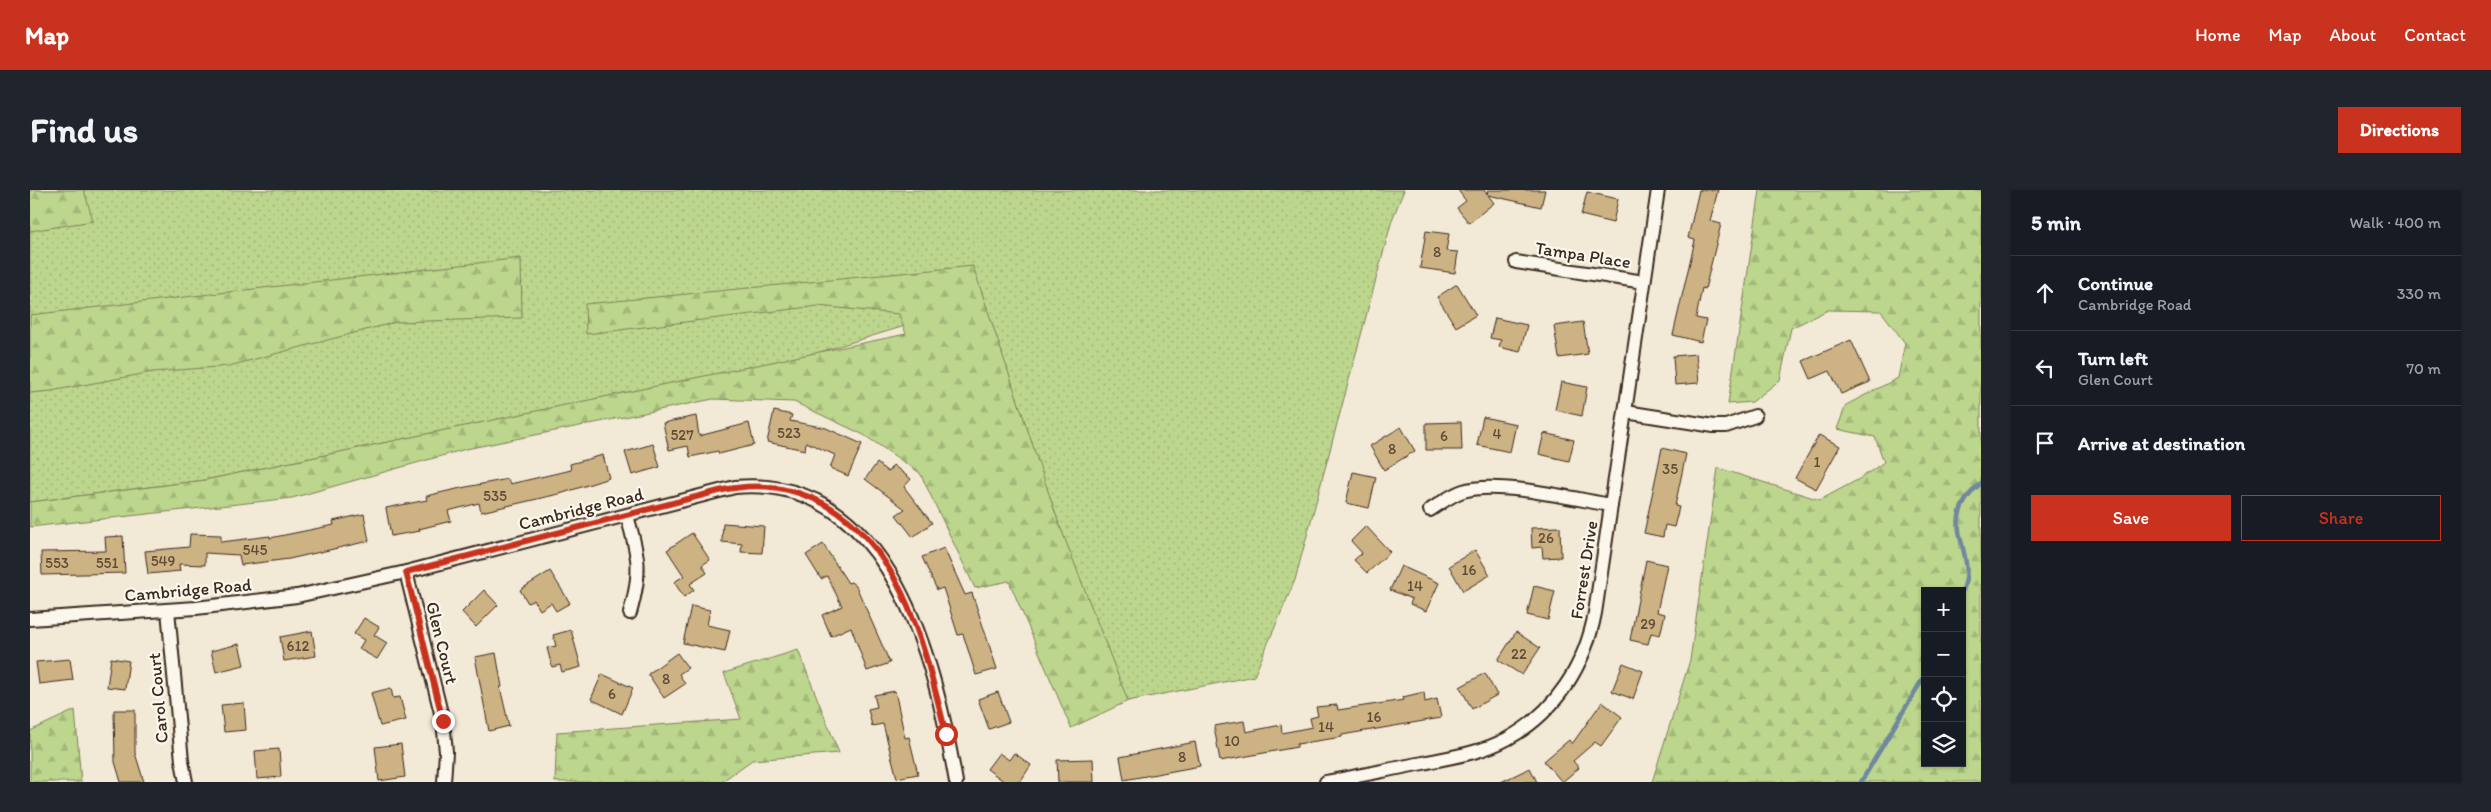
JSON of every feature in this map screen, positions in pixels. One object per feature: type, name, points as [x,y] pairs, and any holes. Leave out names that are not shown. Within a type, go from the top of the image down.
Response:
[{"type":"street","name":"Forrest Drive","points":[[1326,782],[1468,754],[1506,740],[1548,708],[1569,682],[1578,666],[1592,629],[1658,190]]},
{"type":"street","name":"Tampa Place","points":[[1516,262],[1644,282]]},
{"type":"street","points":[[1626,412],[1714,426],[1734,424],[1755,416]]},
{"type":"street","name":"Cambridge Road","points":[[30,619],[168,610],[274,599],[406,572],[736,487],[754,485],[773,486],[805,495],[832,508],[854,525],[867,539],[890,573],[920,638],[944,725],[956,782]]},
{"type":"street","points":[[1430,510],[1448,498],[1478,488],[1502,488],[1612,505]]},
{"type":"street","points":[[627,516],[639,570],[638,586],[630,613]]},
{"type":"street","name":"Glen Court","points":[[406,572],[443,721],[446,752],[444,782]]},
{"type":"street","name":"Carol Court","points":[[168,610],[182,761],[186,782]]},
{"type":"green space","points":[[30,190],[1404,190],[1392,220],[1295,580],[1254,676],[1128,701],[931,318],[810,355],[205,480],[30,502]]},
{"type":"green space","points":[[30,190],[84,190],[93,221],[30,231]]},
{"type":"green space","points":[[1760,190],[1981,190],[1981,782],[1652,782],[1690,660],[1718,468],[1820,500],[1861,478],[1884,462],[1875,437],[1837,429],[1846,405],[1898,378],[1905,343],[1881,311],[1828,310],[1791,328],[1780,380],[1752,402],[1728,404]]},
{"type":"green space","points":[[521,258],[522,318],[396,322],[229,366],[153,372],[51,391],[30,393],[30,315]]},
{"type":"green space","points":[[973,266],[1058,521],[1128,701],[1071,728],[1009,581],[975,588],[920,473],[864,435],[794,402],[713,399],[466,449],[292,498],[30,527],[30,502],[205,480],[906,334],[899,314],[818,306],[586,334],[585,304]]},
{"type":"green space","points":[[798,650],[839,753],[752,760],[721,782],[555,782],[557,732],[741,719],[724,673]]},
{"type":"green space","points":[[75,710],[81,782],[30,782],[30,731]]},
{"type":"building","points":[[1458,190],[1484,190],[1487,194],[1488,190],[1545,190],[1541,207],[1488,195],[1494,203],[1469,223],[1457,208],[1466,201]]},
{"type":"building","points":[[1699,190],[1718,190],[1710,221],[1721,224],[1705,289],[1702,288],[1696,318],[1706,320],[1701,342],[1673,335],[1695,240],[1688,238]]},
{"type":"building","points":[[1587,192],[1618,199],[1613,223],[1581,215]]},
{"type":"building","points":[[1426,231],[1449,234],[1446,251],[1458,252],[1455,273],[1420,268]]},
{"type":"building","points":[[1457,284],[1476,315],[1456,327],[1437,297]]},
{"type":"building","points":[[1495,318],[1527,325],[1520,352],[1499,347],[1501,340],[1490,338]]},
{"type":"building","points":[[1583,322],[1588,354],[1559,358],[1554,326]]},
{"type":"building","points":[[1851,340],[1870,382],[1841,394],[1830,371],[1811,379],[1803,361]]},
{"type":"building","points":[[1696,354],[1699,383],[1675,385],[1673,356]]},
{"type":"building","points":[[1561,382],[1587,387],[1582,416],[1555,410]]},
{"type":"building","points":[[774,411],[792,415],[790,421],[826,428],[862,444],[848,476],[830,468],[835,455],[806,442],[805,450],[767,442]]},
{"type":"building","points":[[696,416],[699,436],[749,423],[754,445],[719,454],[718,451],[690,457],[688,446],[669,450],[663,423]]},
{"type":"building","points":[[1483,417],[1516,424],[1510,452],[1477,445]]},
{"type":"building","points":[[1461,422],[1462,450],[1426,450],[1426,423]]},
{"type":"building","points":[[1401,427],[1415,451],[1384,470],[1370,446]]},
{"type":"building","points":[[1544,433],[1574,440],[1569,461],[1539,454]]},
{"type":"building","points":[[1819,435],[1840,446],[1816,489],[1795,478]]},
{"type":"building","points":[[653,444],[660,467],[632,475],[625,452]]},
{"type":"building","points":[[1662,448],[1686,454],[1675,506],[1679,507],[1674,527],[1665,525],[1663,537],[1644,533]]},
{"type":"building","points":[[603,455],[609,478],[563,493],[481,512],[479,503],[448,511],[451,521],[419,529],[420,531],[391,536],[386,508],[427,500],[426,496],[461,488],[508,479],[510,484],[571,470],[570,464]]},
{"type":"building","points":[[877,463],[888,472],[893,465],[911,479],[904,487],[932,523],[913,537],[896,515],[905,509],[865,479]]},
{"type":"building","points":[[1353,472],[1376,477],[1369,508],[1346,503]]},
{"type":"building","points":[[364,514],[369,541],[289,559],[241,565],[239,555],[205,553],[205,565],[179,564],[180,571],[148,574],[145,551],[189,547],[190,534],[221,535],[221,542],[270,536],[270,538],[334,525],[333,521]]},
{"type":"building","points":[[723,523],[764,526],[762,553],[741,552],[742,544],[722,542]]},
{"type":"building","points":[[1366,526],[1390,552],[1367,573],[1354,560],[1362,553],[1351,541]]},
{"type":"building","points":[[1560,527],[1561,557],[1543,558],[1542,547],[1532,548],[1531,528]]},
{"type":"building","points":[[692,533],[710,560],[702,565],[707,573],[690,584],[694,590],[684,597],[674,582],[684,576],[667,550]]},
{"type":"building","points":[[123,536],[125,573],[42,575],[41,552],[106,551],[105,537]]},
{"type":"building","points":[[823,544],[848,583],[851,582],[856,586],[890,663],[867,671],[851,627],[831,636],[822,615],[842,606],[827,576],[821,579],[806,555]]},
{"type":"building","points":[[944,548],[965,595],[972,593],[997,669],[976,675],[963,634],[958,635],[943,588],[937,590],[922,557]]},
{"type":"building","points":[[1475,550],[1490,575],[1463,591],[1449,566]]},
{"type":"building","points":[[1646,560],[1667,565],[1657,612],[1665,614],[1660,635],[1651,633],[1648,644],[1630,640]]},
{"type":"building","points":[[1401,566],[1439,583],[1426,611],[1410,604],[1412,599],[1390,590]]},
{"type":"building","points":[[550,571],[570,603],[556,611],[551,603],[540,610],[534,600],[528,603],[520,590]]},
{"type":"building","points":[[1534,586],[1555,591],[1548,620],[1527,615]]},
{"type":"building","points":[[484,590],[498,605],[476,627],[462,612]]},
{"type":"building","points":[[691,606],[710,610],[707,625],[730,630],[725,652],[683,643]]},
{"type":"building","points":[[364,618],[379,627],[374,635],[387,643],[377,659],[359,649],[364,640],[354,634]]},
{"type":"building","points":[[571,630],[581,667],[562,672],[560,665],[552,667],[547,648],[556,646],[553,635]]},
{"type":"building","points":[[312,631],[316,656],[284,661],[280,637]]},
{"type":"building","points":[[1516,632],[1540,648],[1522,675],[1498,660]]},
{"type":"building","points":[[239,644],[244,665],[216,672],[211,651]]},
{"type":"building","points":[[496,653],[502,687],[500,687],[509,726],[489,731],[475,657]]},
{"type":"building","points":[[677,653],[688,668],[679,674],[685,684],[664,698],[648,674]]},
{"type":"building","points":[[111,658],[129,661],[125,689],[107,687]]},
{"type":"building","points":[[70,659],[73,680],[39,684],[36,662]]},
{"type":"building","points":[[1623,663],[1643,671],[1633,699],[1612,691]]},
{"type":"building","points":[[1485,673],[1497,695],[1472,709],[1460,687]]},
{"type":"building","points":[[602,674],[633,688],[622,714],[591,699]]},
{"type":"building","points":[[391,688],[393,698],[400,697],[406,720],[380,726],[371,693]]},
{"type":"building","points":[[895,691],[905,738],[909,737],[918,774],[897,778],[883,724],[872,726],[868,709],[877,707],[874,695]]},
{"type":"building","points":[[998,692],[1009,722],[989,729],[978,699]]},
{"type":"building","points":[[1424,692],[1425,702],[1437,699],[1441,718],[1342,735],[1342,737],[1297,744],[1297,747],[1220,761],[1214,726],[1244,721],[1246,732],[1281,725],[1282,733],[1312,727],[1310,718],[1318,716],[1316,707],[1337,705],[1338,710],[1404,700],[1403,697]]},
{"type":"building","points":[[1602,702],[1622,717],[1601,746],[1595,742],[1573,761],[1579,768],[1562,782],[1544,761],[1569,740],[1572,744]]},
{"type":"building","points":[[244,703],[246,730],[224,732],[221,705]]},
{"type":"building","points":[[114,710],[135,710],[135,753],[144,782],[121,782],[115,762]]},
{"type":"building","points":[[1195,742],[1200,766],[1124,780],[1120,757]]},
{"type":"building","points":[[401,744],[405,777],[379,781],[375,747]]},
{"type":"building","points":[[279,749],[281,777],[257,779],[255,751]]},
{"type":"building","points":[[999,753],[1009,760],[1014,753],[1031,765],[1020,782],[1005,782],[987,769]]},
{"type":"building","points":[[1093,759],[1094,782],[1058,782],[1057,760]]},
{"type":"building","points":[[1530,768],[1537,782],[1501,782]]},
{"type":"waterway","points":[[1963,587],[1966,577],[1966,563],[1958,525],[1960,512],[1967,498],[1981,483]]},
{"type":"waterway","points":[[1861,782],[1924,677]]},
{"type":"route","points":[[443,721],[406,572],[719,491],[754,485],[790,489],[818,501],[843,516],[867,539],[885,564],[911,615],[930,669],[946,734]]}]
